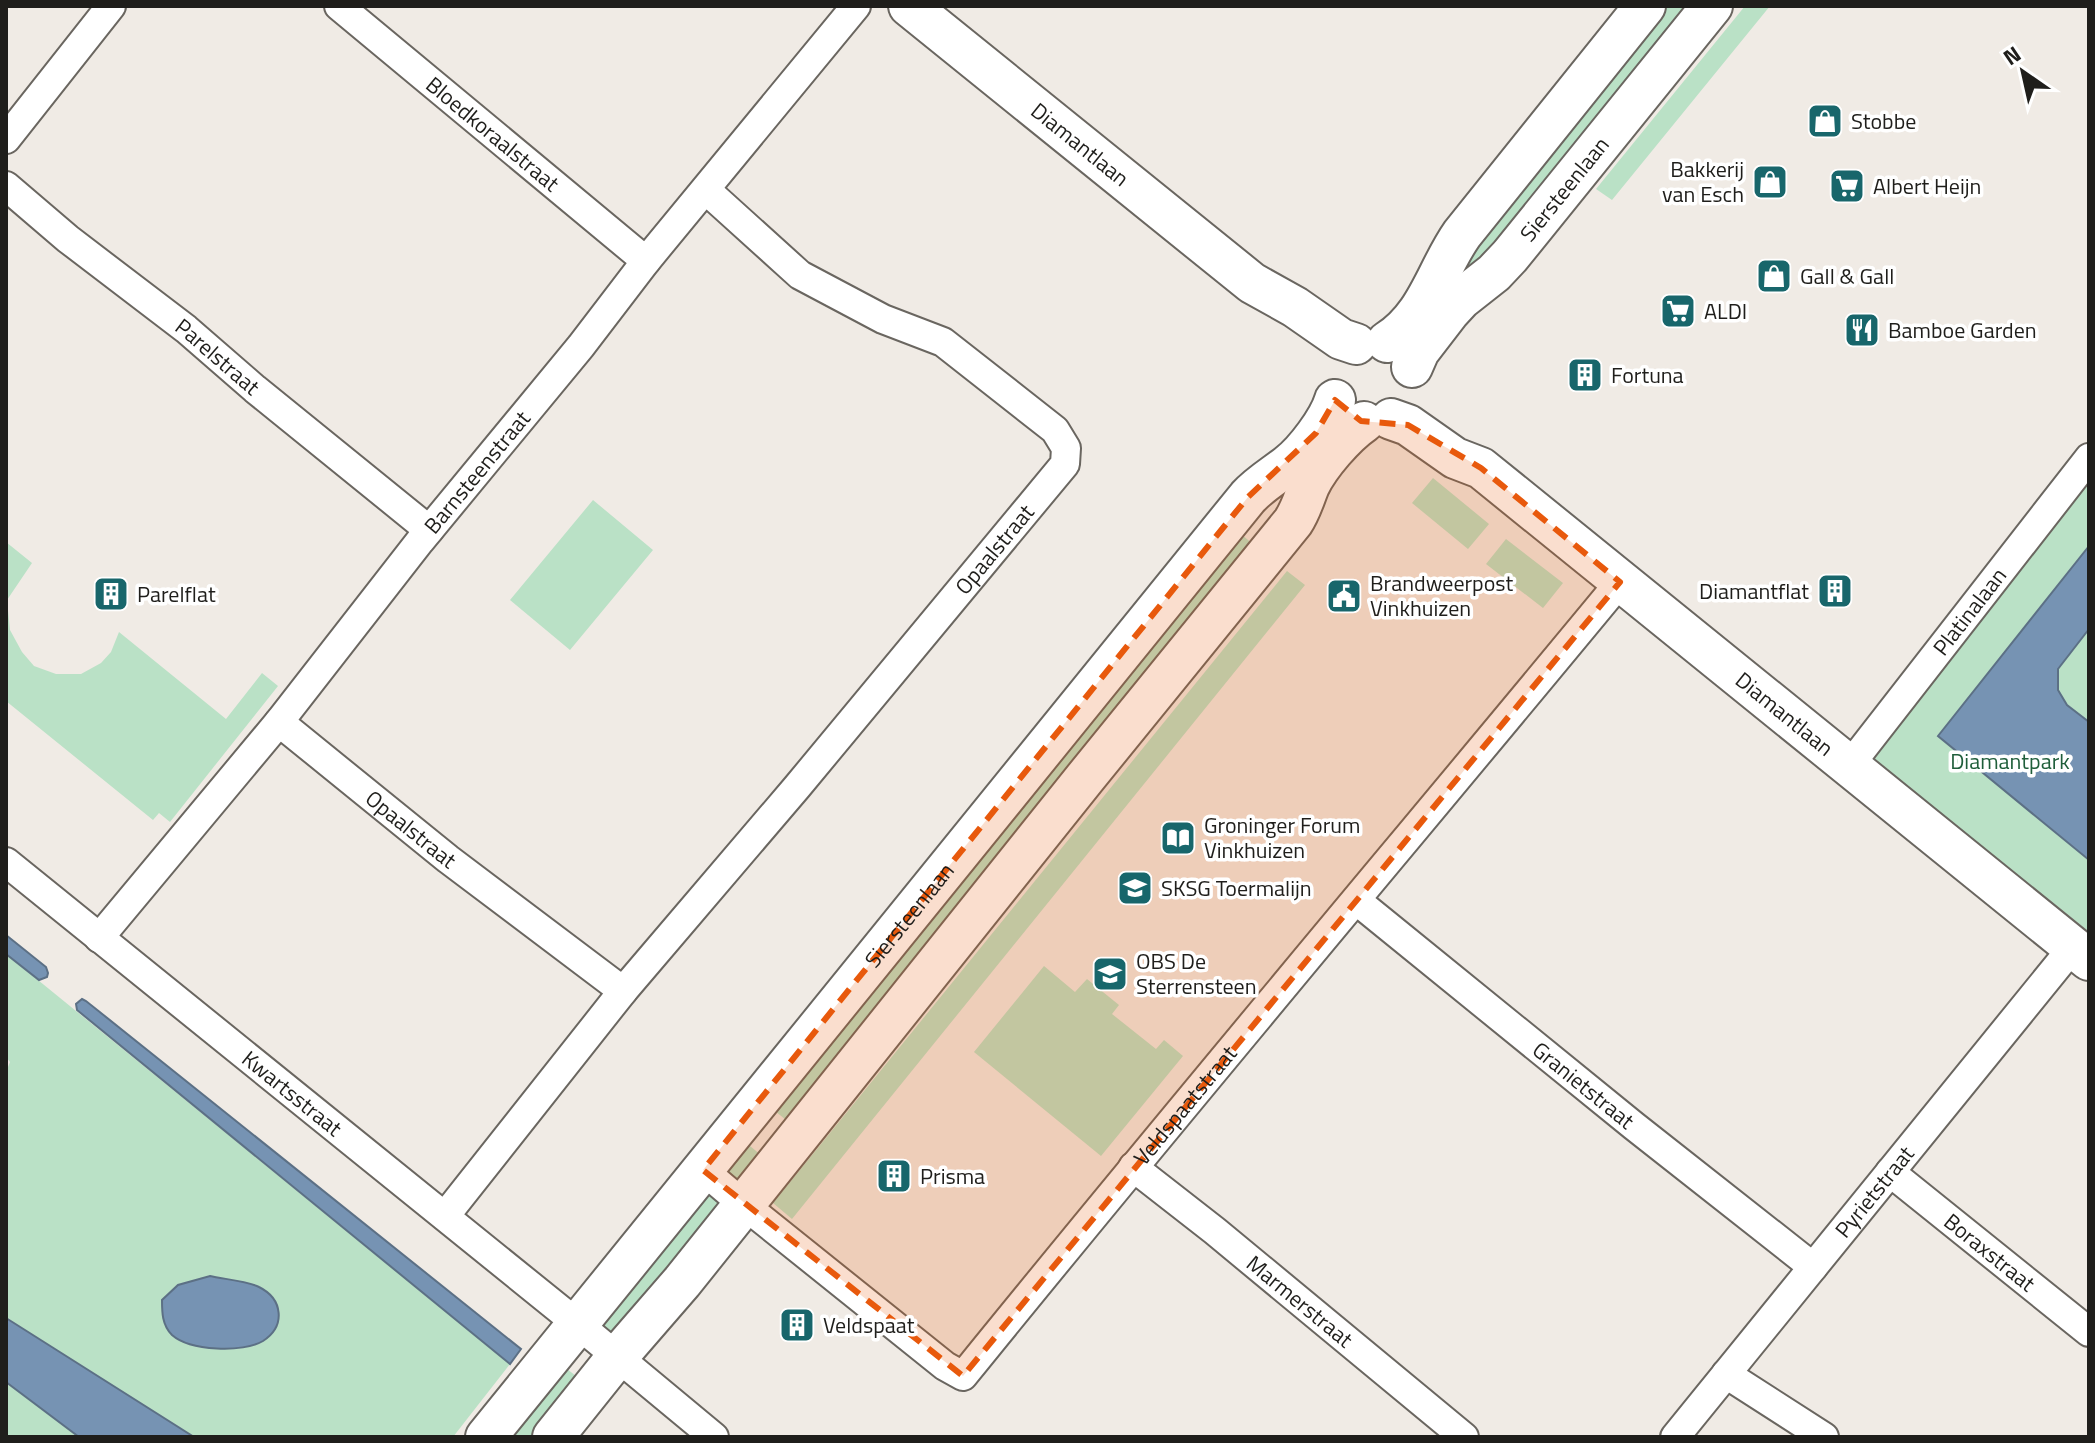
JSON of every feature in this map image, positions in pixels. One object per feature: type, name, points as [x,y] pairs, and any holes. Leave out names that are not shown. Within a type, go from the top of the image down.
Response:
[{"type":"main road","name":"Diamantlaan","points":[[909,6],[1252,283],[1295,307],[1341,339],[1408,425],[1455,458],[1481,468],[2081,954]]},
{"type":"main road","name":"Siersteenlaan","points":[[553,1437],[682,1282],[1293,522],[1310,483],[1352,430],[1400,334],[1429,296],[1462,234],[1645,6]]},
{"type":"main road","name":"Siersteenlaan","points":[[486,1437],[1248,497],[1263,482],[1291,463],[1330,415],[1419,351],[1461,299],[1494,273],[1712,6]]},
{"type":"street","points":[[6,139],[111,6]]},
{"type":"street","name":"Bloedkoraalstraat","points":[[339,6],[646,261]]},
{"type":"street","name":"Barnsteenstraat","points":[[99,938],[279,722],[429,530],[856,6]]},
{"type":"street","name":"Parelstraat","points":[[6,186],[68,239],[186,329],[429,530]]},
{"type":"street","name":"Opaalstraat","points":[[445,1216],[623,991],[1065,464],[1066,448],[1055,430],[943,342],[883,319],[800,275],[706,190]]},
{"type":"street","name":"Platinalaan","points":[[1849,766],[2089,458]]},
{"type":"street","name":"Veldspaatstraat","points":[[703,1170],[945,1366],[963,1376],[1620,582]]},
{"type":"street","name":"Opaalstraat","points":[[279,722],[448,859],[623,991]]},
{"type":"street","name":"Kwartsstraat","points":[[6,862],[617,1357]]},
{"type":"street","name":"Granietstraat","points":[[1357,901],[1813,1267]]},
{"type":"street","name":"Pyrietstraat","points":[[1675,1437],[1890,1172],[2081,954]]},
{"type":"street","name":"Marmerstraat","points":[[1133,1167],[1464,1437]]},
{"type":"street","name":"Boraxstraat","points":[[1890,1172],[2089,1332]]},
{"type":"street","points":[[617,1357],[714,1437]]},
{"type":"street","points":[[1726,1374],[1824,1437]]},
{"type":"highlighted area","points":[[1335,400],[1361,421],[1408,425],[1481,468],[1620,582],[963,1376],[703,1170],[1248,497],[1316,433]]},
{"type":"green space","points":[[1657,6],[1702,6],[1497,260],[1445,285]]},
{"type":"green space","points":[[1745,6],[1770,6],[1612,200],[1596,189]]},
{"type":"green space","name":"Diamantpark","points":[[2089,475],[2089,932],[1863,751]]},
{"type":"green space","points":[[1433,478],[1489,524],[1468,549],[1412,503]]},
{"type":"green space","points":[[593,500],[653,550],[570,650],[510,600]]},
{"type":"green space","points":[[1241,534],[1261,551],[795,1127],[766,1104]]},
{"type":"green space","points":[[1506,539],[1563,583],[1543,608],[1486,564]]},
{"type":"green space","points":[[6,542],[32,563],[7,600],[10,630],[34,666],[56,674],[81,674],[101,663],[111,652],[119,632],[226,719],[262,673],[278,686],[170,822],[159,813],[153,820],[6,701]]},
{"type":"green space","points":[[1287,571],[1305,585],[792,1219],[773,1203]]},
{"type":"green space","points":[[6,954],[510,1364],[453,1437],[194,1437],[6,1318],[6,1072],[10,1062],[6,1057]]},
{"type":"green space","points":[[1044,966],[1075,992],[1087,979],[1119,1005],[1112,1014],[1156,1049],[1164,1040],[1183,1056],[1101,1156],[974,1052]]},
{"type":"green space","points":[[739,1137],[767,1160],[737,1182],[725,1171]]},
{"type":"green space","points":[[703,1191],[714,1195],[723,1206],[613,1336],[603,1328],[599,1318]]},
{"type":"green space","points":[[557,1361],[586,1384],[544,1437],[496,1437]]},
{"type":"green space","points":[[6,1382],[79,1437],[6,1437]]},
{"type":"water","points":[[2089,546],[2089,629],[2058,669],[2058,690],[2067,705],[2089,722],[2089,860],[1938,736]]},
{"type":"water","points":[[6,935],[46,967],[47,977],[39,980],[6,954]]},
{"type":"water","points":[[82,999],[521,1349],[510,1364],[77,1010],[76,1004]]},
{"type":"water","points":[[210,1276],[248,1283],[267,1292],[279,1313],[270,1335],[254,1345],[230,1349],[203,1347],[172,1335],[164,1323],[162,1300],[178,1285]]},
{"type":"water","points":[[6,1318],[194,1437],[79,1437],[6,1382]]},
{"type":"place","name":"Stobbe","points":[[1825,121]]},
{"type":"place","name":"Bakkerij van Esch","points":[[1770,182]]},
{"type":"place","name":"Albert Heijn","points":[[1847,186]]},
{"type":"place","name":"Gall & Gall","points":[[1774,276]]},
{"type":"place","name":"ALDI","points":[[1678,311]]},
{"type":"place","name":"Bamboe Garden","points":[[1862,330]]},
{"type":"place","name":"Fortuna","points":[[1585,375]]},
{"type":"place","name":"Diamantflat","points":[[1835,591]]},
{"type":"place","name":"Parelflat","points":[[111,594]]},
{"type":"place","name":"Brandweerpost Vinkhuizen","points":[[1344,596]]},
{"type":"place","name":"Groninger Forum Vinkhuizen","points":[[1178,838]]},
{"type":"place","name":"SKSG Toermalijn","points":[[1135,888]]},
{"type":"place","name":"OBS De Sterrensteen","points":[[1110,974]]},
{"type":"place","name":"Prisma","points":[[894,1176]]},
{"type":"place","name":"Veldspaat","points":[[797,1325]]}]
